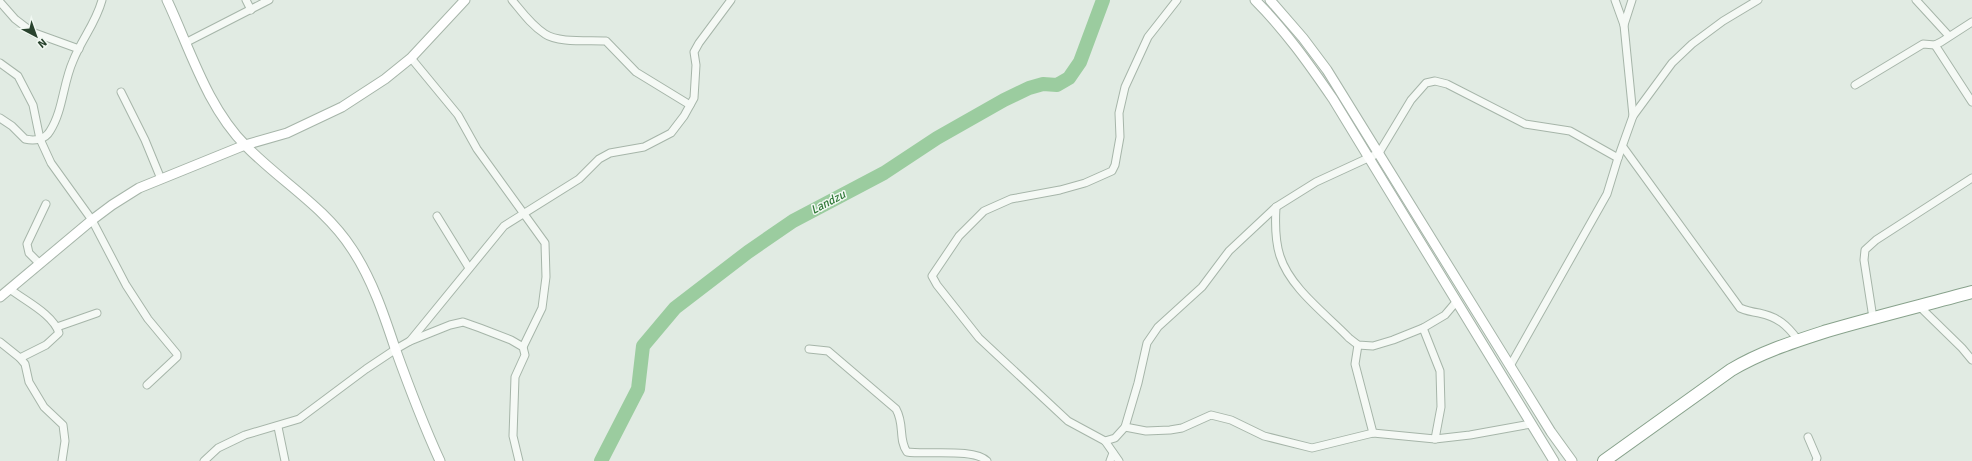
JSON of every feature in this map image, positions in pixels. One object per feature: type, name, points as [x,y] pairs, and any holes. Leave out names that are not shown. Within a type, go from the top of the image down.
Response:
[{"type":"highway","points":[[1604,461],[1731,370],[1771,349],[1873,318],[1972,292]]},
{"type":"street","points":[[0,118],[12,126],[25,138],[34,140],[40,139],[50,133],[73,60],[92,26],[102,0]]},
{"type":"street","points":[[167,0],[221,114],[245,145],[321,212],[352,248],[369,280],[423,423],[440,461]]},
{"type":"street","points":[[246,0],[251,10]]},
{"type":"street","points":[[187,42],[269,0]]},
{"type":"street","points":[[0,297],[92,220],[139,188],[245,145],[287,133],[342,107],[385,79],[411,58],[465,0]]},
{"type":"street","points":[[512,0],[530,21],[544,34],[554,38],[606,41],[636,72],[690,105]]},
{"type":"street","points":[[410,341],[504,226],[579,179],[604,156],[610,153],[644,147],[671,133],[684,116],[694,98],[696,65],[694,52],[731,0]]},
{"type":"street","points":[[1119,461],[1105,441],[1068,421],[979,338],[936,285],[932,276],[959,236],[984,211],[1011,199],[1060,190],[1085,183],[1112,171],[1115,165],[1120,137],[1119,113],[1125,87],[1148,37],[1177,0]]},
{"type":"street","points":[[1255,0],[1269,13],[1306,59],[1554,461]]},
{"type":"street","points":[[1270,0],[1303,38],[1327,70],[1551,432],[1572,461]]},
{"type":"street","points":[[1614,0],[1624,25],[1634,116]]},
{"type":"street","points":[[1624,25],[1632,0]]},
{"type":"street","points":[[1510,366],[1607,194],[1618,158],[1634,116],[1672,63],[1692,44],[1723,21],[1758,0]]},
{"type":"street","points":[[1916,0],[1949,36]]},
{"type":"street","points":[[0,2],[15,19],[32,32],[79,49]]},
{"type":"street","points":[[1855,84],[1922,44],[1935,45],[1972,22]]},
{"type":"street","points":[[1935,45],[1972,102]]},
{"type":"street","points":[[411,58],[458,115],[477,150],[545,242],[546,277],[542,308],[522,347]]},
{"type":"street","points":[[0,63],[18,76],[33,105],[40,139],[51,163],[92,220],[126,285],[148,319],[177,354],[177,357],[147,385]]},
{"type":"street","points":[[1105,441],[1115,438],[1125,427],[1138,383],[1147,343],[1158,327],[1202,287],[1229,251],[1276,207],[1316,182],[1369,159],[1379,153],[1411,100],[1426,83],[1435,81],[1447,84],[1525,124],[1570,131],[1618,158]]},
{"type":"street","points":[[121,92],[145,140],[160,179]]},
{"type":"street","points":[[1622,147],[1740,308],[1747,312],[1776,318],[1788,328],[1798,340]]},
{"type":"street","points":[[1873,318],[1864,260],[1865,250],[1876,240],[1972,178]]},
{"type":"street","points":[[40,264],[29,252],[26,244],[46,204]]},
{"type":"street","points":[[1276,207],[1275,234],[1280,256],[1289,277],[1348,338],[1358,344],[1373,346],[1423,328],[1445,315],[1456,302]]},
{"type":"street","points":[[437,216],[469,268]]},
{"type":"street","points":[[10,289],[42,313],[57,328],[59,334],[57,338],[46,345],[20,358]]},
{"type":"street","points":[[1919,306],[1962,348],[1972,360]]},
{"type":"street","points":[[57,328],[97,313]]},
{"type":"street","points":[[204,461],[218,448],[234,440],[299,419],[366,369],[410,341],[450,325],[463,322],[505,338],[522,347],[525,355],[515,377],[513,436],[519,461]]},
{"type":"street","points":[[1423,328],[1440,371],[1441,407],[1435,439]]},
{"type":"street","points":[[0,342],[20,358],[25,364],[29,382],[44,407],[63,425],[65,441],[62,461]]},
{"type":"street","points":[[1358,344],[1355,364],[1373,433]]},
{"type":"street","points":[[809,349],[828,351],[896,409],[901,418],[902,446],[906,452],[922,454],[944,452],[967,454],[982,456],[987,461]]},
{"type":"street","points":[[1125,427],[1146,431],[1170,430],[1182,428],[1211,415],[1231,420],[1264,436],[1312,448],[1373,433],[1435,439],[1470,435],[1531,424]]},
{"type":"street","points":[[278,426],[286,461]]},
{"type":"street","points":[[1808,437],[1817,458],[1816,461]]},
{"type":"street","points":[[1110,461],[1113,453]]},
{"type":"waterway","name":"Landzu","points":[[601,461],[638,389],[643,346],[675,308],[748,252],[793,221],[884,173],[937,138],[1004,100],[1029,88],[1043,84],[1057,85],[1069,78],[1080,62],[1103,0]]}]
